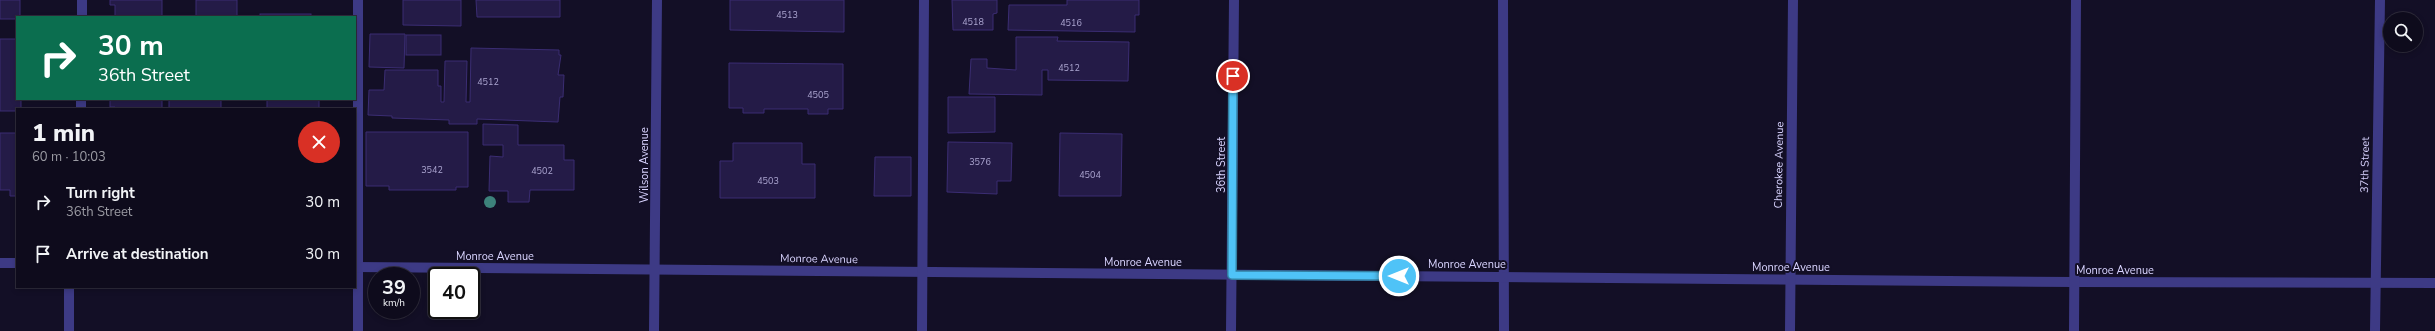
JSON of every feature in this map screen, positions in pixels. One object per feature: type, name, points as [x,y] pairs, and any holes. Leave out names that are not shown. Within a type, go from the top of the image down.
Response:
[{"type":"street","points":[[82,0],[82,16]]},
{"type":"street","points":[[358,0],[358,331]]},
{"type":"street","name":"Wilson Avenue","points":[[654,331],[657,0]]},
{"type":"street","points":[[922,331],[924,0]]},
{"type":"street","name":"36th Street","points":[[1231,331],[1234,0]]},
{"type":"street","points":[[1503,0],[1504,331]]},
{"type":"street","name":"Cherokee Avenue","points":[[1790,331],[1793,0]]},
{"type":"street","points":[[2074,331],[2076,0]]},
{"type":"street","name":"37th Street","points":[[2375,331],[2380,0]]},
{"type":"street","points":[[0,263],[16,263]]},
{"type":"street","name":"Monroe Avenue","points":[[357,267],[2074,282],[2435,283]]},
{"type":"street","points":[[69,288],[69,331]]},
{"type":"building","points":[[0,0],[20,0],[20,16],[16,16],[16,19],[0,19]]},
{"type":"building","points":[[110,0],[162,0],[162,16],[115,16],[115,5],[110,5]]},
{"type":"building","points":[[196,0],[237,0],[237,16],[196,16]]},
{"type":"building","points":[[403,0],[461,0],[461,26],[403,25]]},
{"type":"building","points":[[476,0],[560,0],[560,17],[477,17]]},
{"type":"building","points":[[730,0],[844,0],[844,32],[730,30]]},
{"type":"building","points":[[952,0],[997,0],[997,13],[993,14],[993,30],[953,30]]},
{"type":"building","points":[[1067,0],[1139,0],[1139,15],[1135,15],[1135,32],[1008,30],[1009,5],[1067,5]]},
{"type":"building","points":[[260,14],[311,14],[311,16],[260,16]]},
{"type":"building","points":[[370,34],[405,34],[404,68],[369,67]]},
{"type":"building","points":[[406,35],[441,35],[441,55],[406,55]]},
{"type":"building","points":[[1016,37],[1058,37],[1057,41],[1129,42],[1128,81],[1048,80],[1048,70],[1042,70],[1042,95],[969,94],[971,59],[987,59],[987,68],[1016,70]]},
{"type":"building","points":[[0,39],[16,39],[16,100],[21,100],[21,108],[16,108],[16,111],[0,111]]},
{"type":"building","points":[[471,48],[559,50],[559,55],[561,55],[558,75],[564,75],[563,97],[560,97],[558,122],[477,119],[477,124],[449,124],[449,120],[392,118],[392,116],[368,115],[369,90],[384,90],[385,70],[438,70],[438,86],[441,86],[441,102],[444,102],[445,61],[467,61],[466,102],[470,102]]},
{"type":"building","points":[[729,63],[843,64],[843,109],[828,109],[828,114],[808,114],[808,109],[764,109],[764,113],[743,113],[743,108],[729,108]]},
{"type":"building","points":[[948,97],[995,97],[995,132],[948,133]]},
{"type":"building","points":[[110,100],[162,100],[162,108],[110,107]]},
{"type":"building","points":[[169,100],[221,100],[221,108],[169,108]]},
{"type":"building","points":[[267,100],[319,100],[319,108],[267,108]]},
{"type":"building","points":[[483,124],[518,125],[518,145],[564,145],[564,160],[574,160],[574,190],[530,190],[529,202],[508,202],[508,191],[489,191],[490,156],[503,157],[503,145],[483,145]]},
{"type":"building","points":[[366,132],[468,132],[468,187],[456,187],[456,190],[389,190],[389,186],[366,186]]},
{"type":"building","points":[[0,133],[16,133],[16,196],[10,196],[10,190],[0,190]]},
{"type":"building","points":[[1060,133],[1122,134],[1121,196],[1059,196]]},
{"type":"building","points":[[948,142],[1012,143],[1011,181],[997,181],[997,194],[947,192]]},
{"type":"building","points":[[733,143],[802,143],[802,164],[815,164],[815,198],[720,198],[720,161],[733,161]]},
{"type":"building","points":[[875,157],[911,157],[911,196],[874,196]]},
{"type":"route","points":[[1233,76],[1232,275],[1399,276]]}]
